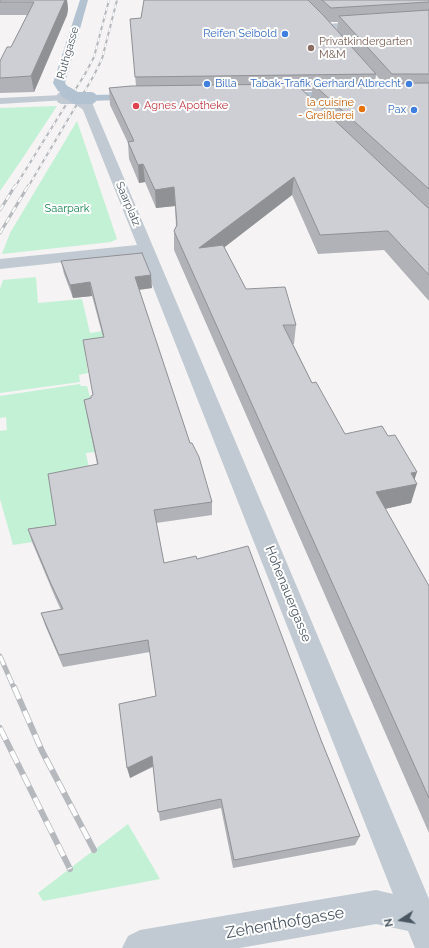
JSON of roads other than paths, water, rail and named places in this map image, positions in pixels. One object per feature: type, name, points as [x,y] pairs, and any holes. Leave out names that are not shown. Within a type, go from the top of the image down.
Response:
[{"type":"main road","name":"Ruthgasse","points":[[76,98],[62,89],[59,83],[84,0]]},
{"type":"main road","points":[[267,95],[356,95]]},
{"type":"main road","points":[[76,98],[155,97]]},
{"type":"street","points":[[320,19],[335,36]]},
{"type":"street","points":[[327,27],[429,20]]},
{"type":"street","points":[[297,95],[309,107]]},
{"type":"street","points":[[0,101],[76,98]]},
{"type":"street","name":"Saarplatz","points":[[76,98],[146,248]]},
{"type":"street","points":[[0,264],[146,248]]},
{"type":"street","name":"Hohenauergasse","points":[[146,248],[426,926]]},
{"type":"street","name":"Zehenthofgasse","points":[[140,948],[376,907],[426,926]]},
{"type":"railway","points":[[15,187],[94,57],[109,0]]},
{"type":"railway","points":[[28,187],[93,77],[102,59],[117,0]]},
{"type":"railway","points":[[0,210],[15,186]]},
{"type":"railway","points":[[0,233],[28,186]]},
{"type":"railway","points":[[0,656],[14,688]]},
{"type":"railway","points":[[14,687],[42,751],[94,850]]},
{"type":"railway","points":[[0,728],[70,869]]},
{"type":"place","name":"Reifen Seibold","points":[[285,34]]},
{"type":"place","name":"Privatkindergarten M&M","points":[[311,48]]},
{"type":"place","name":"Billa","points":[[207,84]]},
{"type":"place","name":"Tabak-Trafik Gerhard Albrecht","points":[[409,84]]},
{"type":"place","name":"Agnes Apotheke","points":[[136,106]]},
{"type":"place","name":"la cuisine - Greißlerei","points":[[362,109]]},
{"type":"place","name":"Pax","points":[[414,110]]},
{"type":"park label","name":"Saarpark","points":[[67,209]]}]
